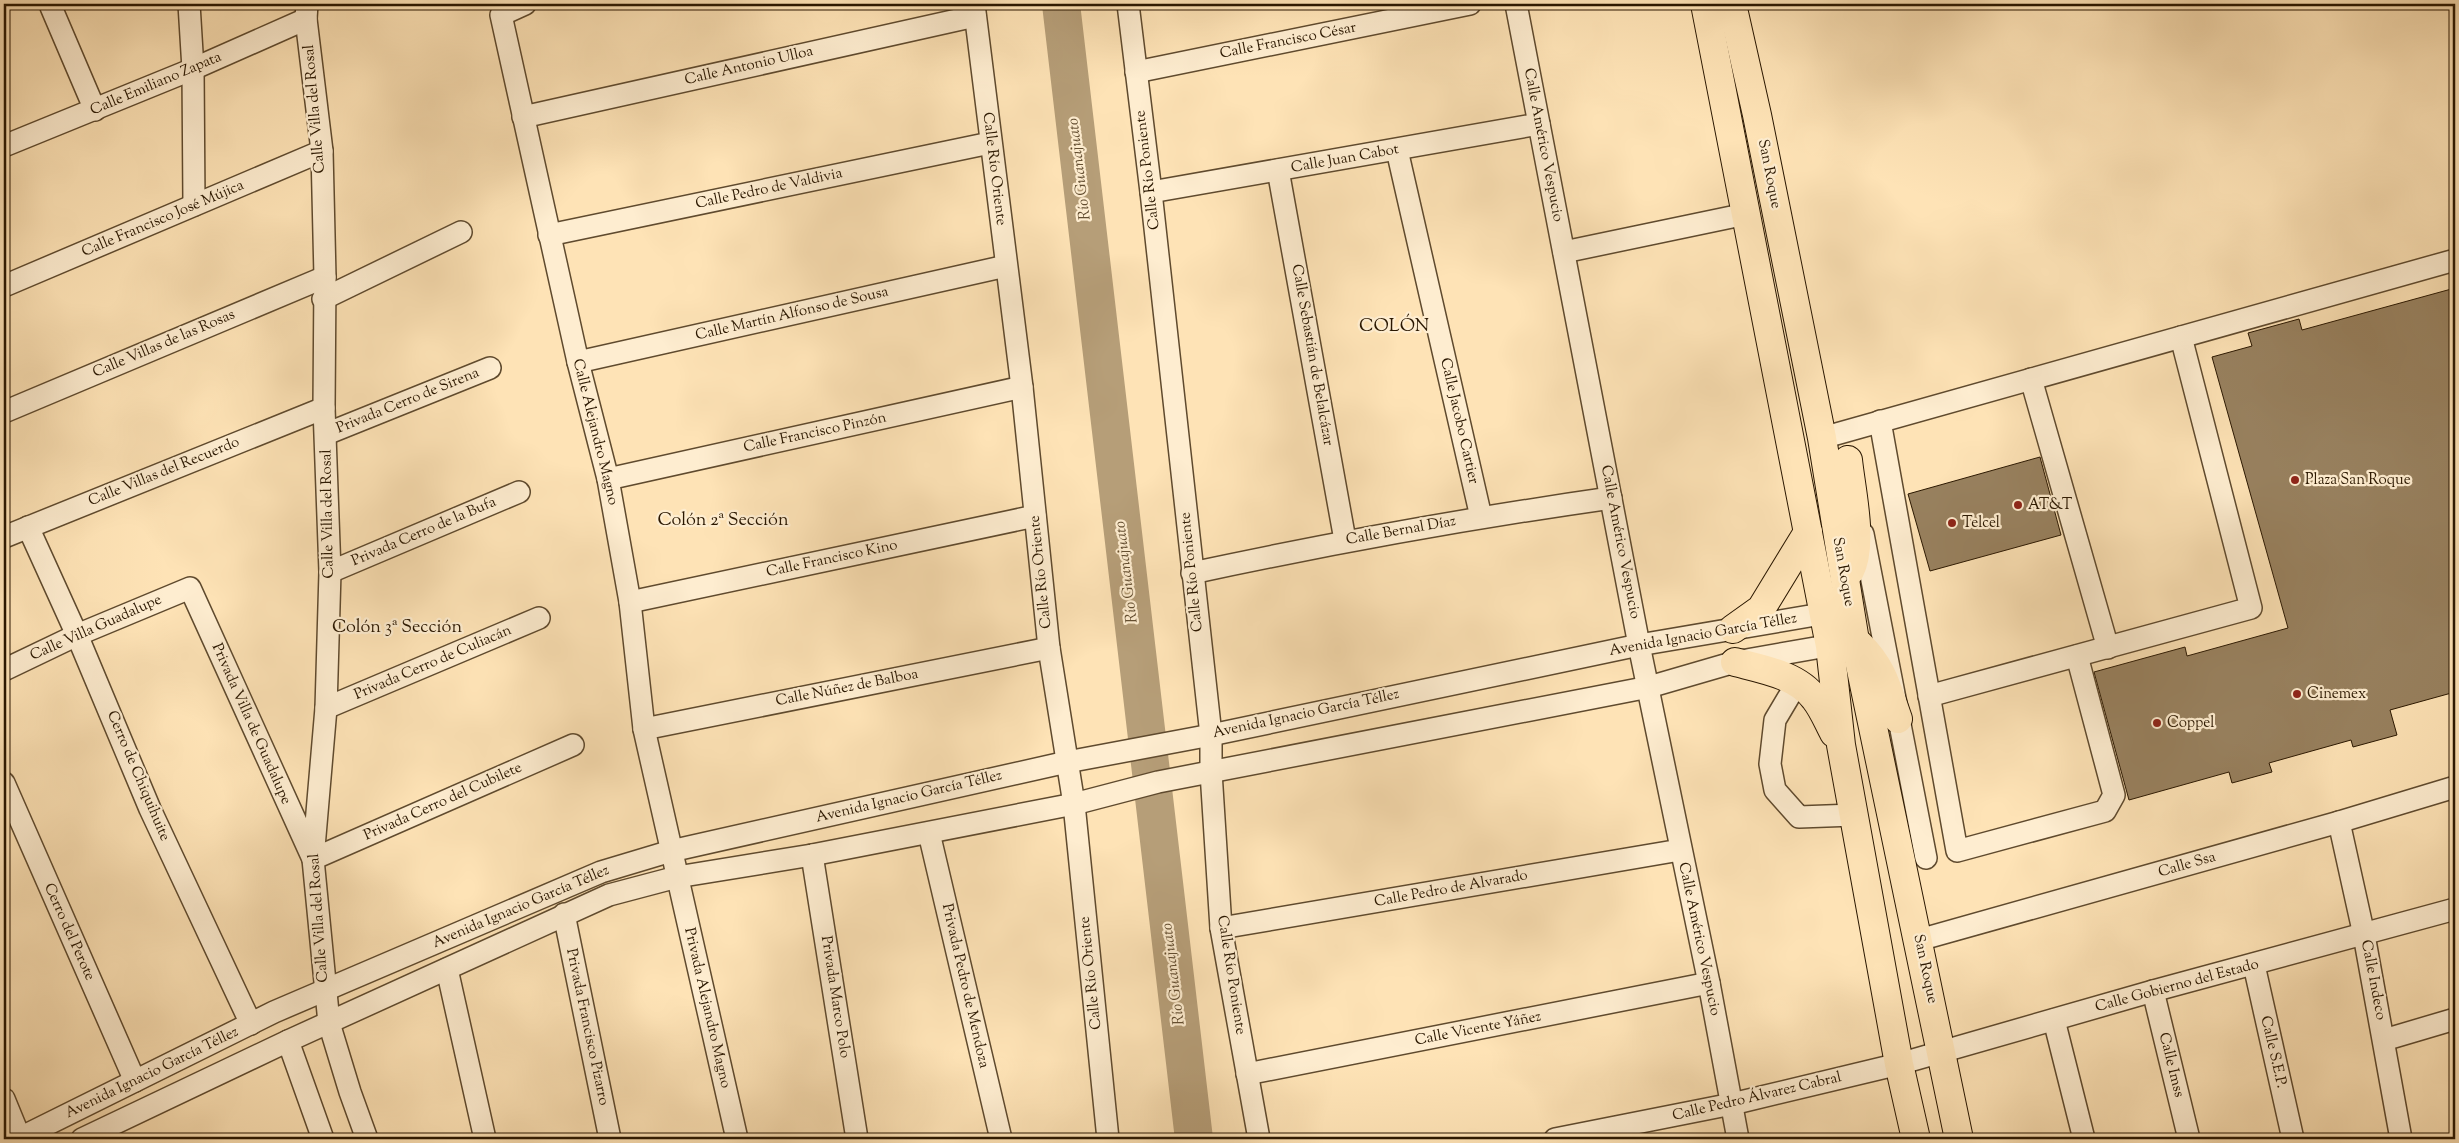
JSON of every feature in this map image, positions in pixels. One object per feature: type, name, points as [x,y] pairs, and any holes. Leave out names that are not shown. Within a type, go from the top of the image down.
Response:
[{"type":"main road","name":"San Roque","points":[[1705,4],[1808,532],[1822,615],[1842,643],[1913,860],[1919,940],[1960,1139]]},
{"type":"main road","name":"San Roque","points":[[1732,4],[1833,435],[1847,596],[1842,643],[1841,746],[1899,1064],[1916,1139]]},
{"type":"main road","points":[[1847,596],[1854,565],[1856,535],[1848,460]]},
{"type":"main road","points":[[1733,629],[1761,608],[1808,532]]},
{"type":"main road","points":[[1842,643],[1873,658],[1883,675],[1898,719]]},
{"type":"main road","points":[[1735,662],[1773,673],[1797,683],[1815,698],[1841,746]]},
{"type":"street","points":[[189,4],[194,69],[194,206]]},
{"type":"street","name":"Calle Alejandro Magno","points":[[525,4],[501,15],[578,362],[608,479],[630,602],[644,729],[677,877]]},
{"type":"street","name":"Calle Río Poniente","points":[[1128,4],[1151,192],[1192,573],[1207,735],[1208,772],[1221,928],[1259,1139]]},
{"type":"street","name":"Calle Francisco César","points":[[1136,72],[1470,4]]},
{"type":"street","name":"Calle Américo Vespucio","points":[[1516,4],[1639,645],[1709,983],[1738,1139]]},
{"type":"street","points":[[52,7],[95,110]]},
{"type":"street","name":"Calle Antonio Ulloa","points":[[523,117],[974,10]]},
{"type":"street","name":"Calle Río Oriente","points":[[974,10],[1022,387],[1049,648],[1076,760],[1084,802],[1108,1139]]},
{"type":"street","name":"Calle Emiliano Zapata","points":[[4,146],[194,69],[307,11]]},
{"type":"street","name":"Calle Villa del Rosal","points":[[307,11],[322,151],[325,277],[323,299],[324,408],[330,572],[326,708],[313,859],[324,990],[329,1023],[350,1092],[367,1139]]},
{"type":"street","name":"Calle Juan Cabot","points":[[1151,192],[1539,124]]},
{"type":"street","name":"Calle Pedro de Valdivia","points":[[549,235],[990,143]]},
{"type":"street","name":"Calle Jacobo Cartier","points":[[1397,150],[1481,517]]},
{"type":"street","name":"Calle Francisco José Mújica","points":[[4,286],[322,151]]},
{"type":"street","name":"Calle Sebastián de Belalcázar","points":[[1278,170],[1345,540]]},
{"type":"street","points":[[1564,252],[1746,214]]},
{"type":"street","points":[[323,299],[461,232]]},
{"type":"street","points":[[2077,656],[2114,795],[2105,811],[1957,851],[1913,860],[1898,719],[1848,460],[1833,435],[2455,260]]},
{"type":"street","name":"Calle Martín Alfonso de Sousa","points":[[578,362],[1006,266]]},
{"type":"street","name":"Calle Villas de las Rosas","points":[[4,412],[325,277]]},
{"type":"street","points":[[1929,696],[2252,608],[2181,337]]},
{"type":"street","name":"Privada Cerro de Sirena","points":[[326,434],[490,368]]},
{"type":"street","points":[[2032,379],[2108,648]]},
{"type":"street","name":"Calle Francisco Pinzón","points":[[608,479],[1022,387]]},
{"type":"street","name":"Calle Villas del Recuerdo","points":[[4,537],[324,408]]},
{"type":"street","points":[[1880,422],[1957,851]]},
{"type":"street","name":"Privada Cerro de la Bufa","points":[[330,572],[519,492]]},
{"type":"street","name":"Calle Bernal Díaz","points":[[1192,573],[1345,540],[1481,517],[1612,498]]},
{"type":"street","name":"Calle Francisco Kino","points":[[630,602],[1034,516]]},
{"type":"street","name":"Cerro de Chiquihuite","points":[[28,526],[77,635],[150,809],[251,1024]]},
{"type":"street","name":"Calle Villa Guadalupe","points":[[4,670],[77,635],[190,588]]},
{"type":"street","name":"Privada Villa de Guadalupe","points":[[190,588],[313,859]]},
{"type":"street","name":"Avenida Ignacio García Téllez","points":[[19,1139],[324,990],[601,872],[671,851],[1076,760],[1207,735],[1639,645],[1822,615],[1847,596]]},
{"type":"street","name":"Privada Cerro de Culiacán","points":[[326,708],[539,618]]},
{"type":"street","name":"Avenida Ignacio García Téllez","points":[[82,1139],[288,1041],[608,895],[677,877],[812,855],[929,833],[1084,802],[1158,782],[1649,687],[1735,662],[1842,643]]},
{"type":"street","name":"Calle Núñez de Balboa","points":[[644,729],[1049,648]]},
{"type":"street","points":[[1797,683],[1775,720],[1770,764],[1775,790],[1799,817],[1854,815]]},
{"type":"street","name":"Privada Cerro del Cubilete","points":[[313,859],[572,745]]},
{"type":"street","name":"Cerro del Perote","points":[[4,784],[135,1081]]},
{"type":"street","name":"Calle Ssa","points":[[1919,940],[2339,822],[2455,787]]},
{"type":"street","name":"Calle Indeco","points":[[2339,822],[2364,935],[2401,1139]]},
{"type":"street","name":"Privada Pedro de Mendoza","points":[[929,833],[1001,1139]]},
{"type":"street","name":"Calle Pedro de Alvarado","points":[[1221,928],[1680,850]]},
{"type":"street","name":"Privada Marco Polo","points":[[812,855],[857,1139]]},
{"type":"street","name":"Privada Alejandro Magno","points":[[677,877],[737,1139]]},
{"type":"street","name":"Calle Gobierno del Estado","points":[[1899,1064],[2153,990],[2364,935],[2455,909]]},
{"type":"street","name":"Privada Francisco Pizarro","points":[[564,914],[610,1139]]},
{"type":"street","name":"Calle S.E.P.","points":[[2254,964],[2293,1139]]},
{"type":"street","points":[[447,968],[485,1139]]},
{"type":"street","name":"Calle Vicente Yáñez","points":[[1247,1074],[1709,983]]},
{"type":"street","name":"Calle Imss","points":[[2153,990],[2189,1139]]},
{"type":"street","points":[[2384,1040],[2455,1019]]},
{"type":"street","points":[[2054,1020],[2084,1139]]},
{"type":"street","points":[[288,1041],[323,1139]]},
{"type":"street","name":"Calle Pedro Álvarez Cabral","points":[[1555,1139],[1732,1104],[1899,1064]]},
{"type":"street","points":[[4,1099],[19,1139]]},
{"type":"building","points":[[2455,288],[2455,692],[2390,710],[2397,735],[2353,747],[2351,740],[2269,763],[2272,772],[2232,783],[2229,772],[2129,800],[2094,672],[2185,647],[2187,656],[2288,628],[2212,357],[2252,346],[2248,333],[2299,319],[2302,330]]},
{"type":"building","points":[[2040,457],[2061,535],[1930,571],[1908,494]]},
{"type":"waterway","name":"Río Guanajuato","points":[[1061,4],[1194,1139]]},
{"type":"place","name":"Plaza San Roque","points":[[2295,480]]},
{"type":"place","name":"AT&T","points":[[2018,505]]},
{"type":"place","name":"Telcel","points":[[1952,523]]},
{"type":"place","name":"Cinemex","points":[[2297,694]]},
{"type":"place","name":"Coppel","points":[[2157,723]]},
{"type":"district","name":"COLÓN","points":[[1394,327]]},
{"type":"district","name":"Colón 2ª Sección","points":[[723,521]]},
{"type":"district","name":"Colón 3ª Sección","points":[[397,628]]}]
